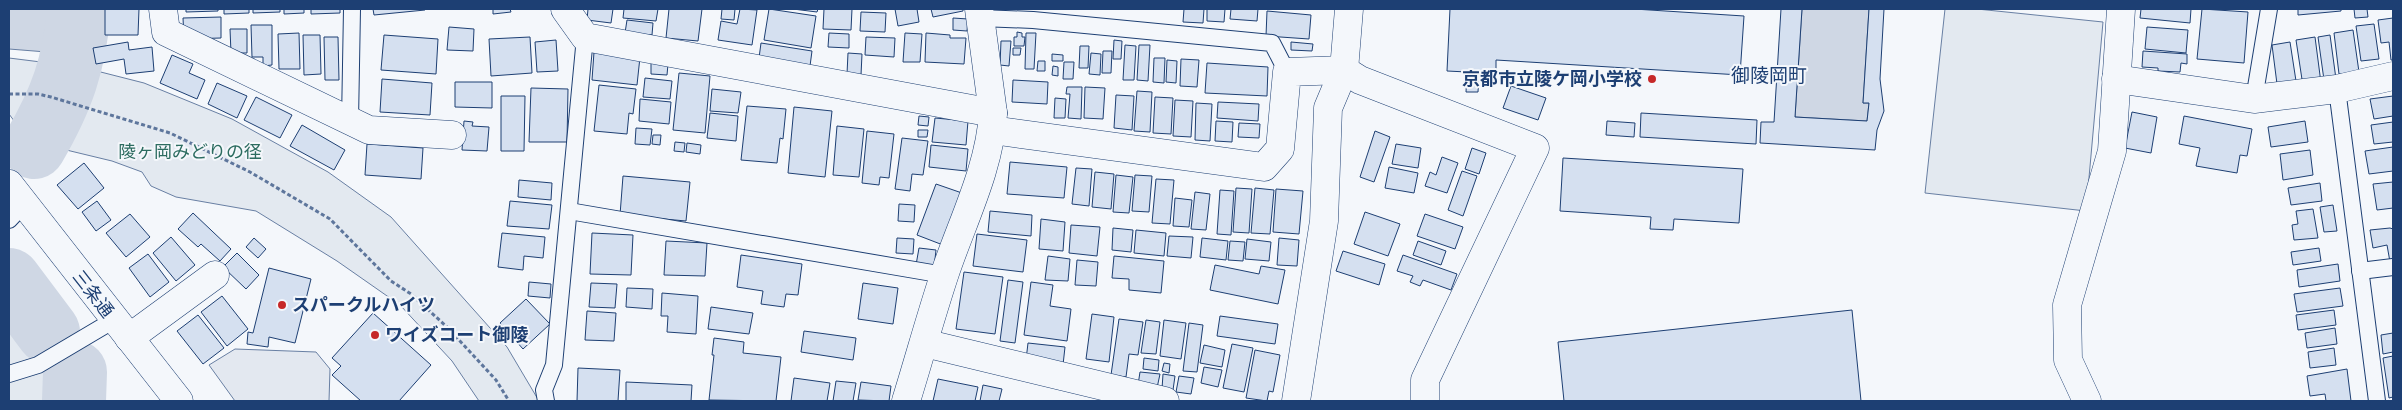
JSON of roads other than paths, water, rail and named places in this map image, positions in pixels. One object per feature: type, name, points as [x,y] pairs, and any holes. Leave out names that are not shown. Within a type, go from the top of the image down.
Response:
[{"type":"street","points":[[163,9],[166,32],[369,130],[452,135]]},
{"type":"street","points":[[565,9],[585,37],[993,121],[1264,167],[1280,149],[1287,72],[1344,70],[1360,80],[1535,148],[1425,380],[1425,401]]},
{"type":"street","points":[[1296,401],[1324,221],[1328,108],[1344,70],[1349,9]]},
{"type":"street","points":[[2087,401],[2068,360],[2068,305],[2112,151],[2121,9]]},
{"type":"street","points":[[906,401],[944,275],[980,175],[993,121],[979,13]]},
{"type":"street","points":[[2116,79],[2254,99],[2338,89],[2393,76]]},
{"type":"street","name":"三条通","points":[[14,203],[121,329],[179,401]]},
{"type":"street","points":[[121,329],[215,275]]},
{"type":"street","points":[[924,343],[1165,401]]},
{"type":"lane","points":[[350,121],[352,9]]},
{"type":"lane","points":[[2254,99],[2269,9]]},
{"type":"lane","points":[[979,13],[1272,43],[1287,72]]},
{"type":"lane","points":[[546,401],[544,390],[554,365],[585,37]]},
{"type":"lane","points":[[2338,89],[2377,401]]},
{"type":"lane","points":[[569,211],[944,275]]},
{"type":"lane","points":[[2360,271],[2393,267]]},
{"type":"lane","points":[[9,374],[38,364],[121,329]]},
{"type":"waterway","points":[[34,147],[52,113],[65,81],[74,47],[79,9]]},
{"type":"waterway","points":[[9,280],[48,332]]},
{"type":"waterway","points":[[74,401],[75,372]]},
{"type":"place","name":"京都市立陵ケ岡小学校","points":[[1652,79]]},
{"type":"place","name":"スパークルハイツ","points":[[282,305]]},
{"type":"place","name":"ワイズコート御陵","points":[[375,335]]},
{"type":"district","name":"御陵岡町","points":[[1769,75]]},
{"type":"park label","name":"陵ヶ岡みどりの径","points":[[190,152]]}]
